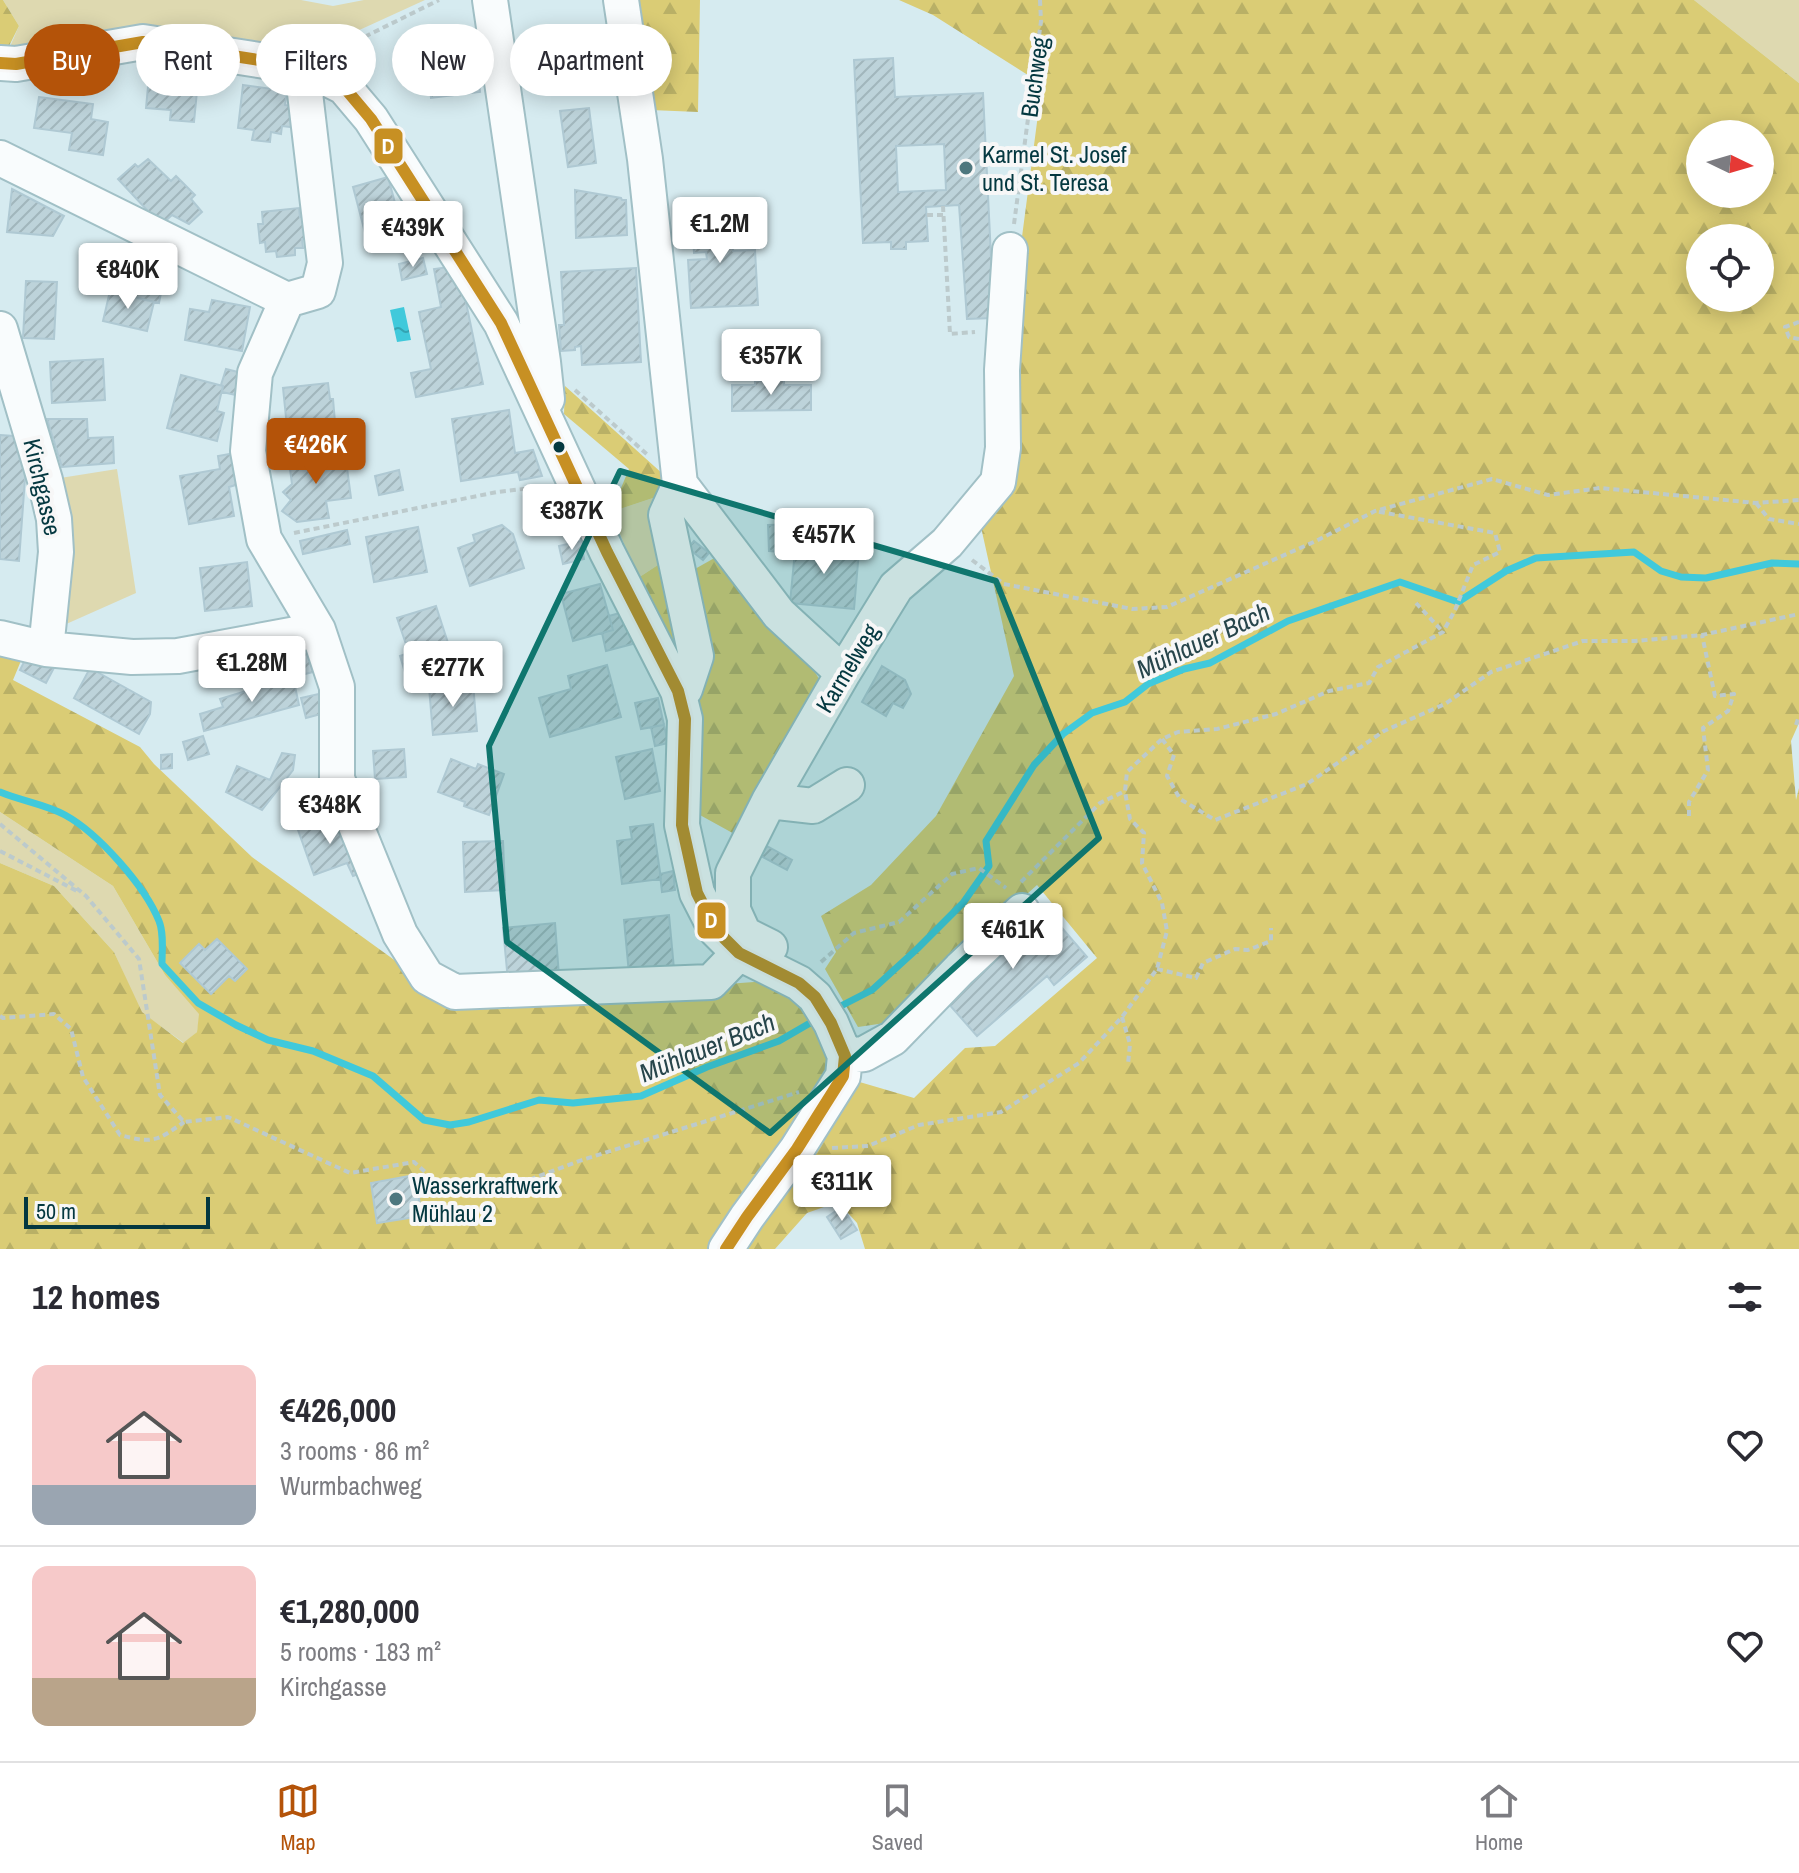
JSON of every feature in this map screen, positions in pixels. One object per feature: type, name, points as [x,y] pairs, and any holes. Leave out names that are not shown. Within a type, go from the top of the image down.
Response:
[{"type":"street","points":[[490,0],[543,362],[549,427]]},
{"type":"street","points":[[621,0],[645,159],[680,484],[666,515],[696,656],[685,689],[678,691]]},
{"type":"street","points":[[0,63],[16,64],[143,42],[256,61]]},
{"type":"street","points":[[0,158],[287,300],[318,291],[325,263],[305,96]]},
{"type":"street","points":[[352,96],[371,119],[501,323],[607,552],[678,691],[685,719],[682,825],[697,893],[716,930],[739,953],[807,990],[831,1023],[844,1066]]},
{"type":"street","name":"Karmelweg","points":[[807,990],[801,970],[793,958],[744,934],[733,910],[733,873],[769,801],[896,587],[947,543],[998,482],[1003,448],[1002,370],[1010,250]]},
{"type":"street","points":[[287,300],[255,373],[248,451],[264,539],[318,630],[337,687],[337,779],[400,934],[427,977],[455,992],[711,982],[739,953]]},
{"type":"street","name":"Kirchgasse","points":[[0,329],[54,519],[56,552],[46,649]]},
{"type":"street","points":[[680,484],[779,614],[843,673]]},
{"type":"street","points":[[0,638],[46,649],[132,657],[178,656],[318,630]]},
{"type":"street","points":[[769,801],[813,806],[847,785]]},
{"type":"street","points":[[726,1249],[797,1149],[844,1066],[893,1038],[960,969],[1016,902]]},
{"type":"path","points":[[376,34],[439,0]]},
{"type":"path","name":"Buchweg","points":[[1010,250],[1041,21],[1040,0]]},
{"type":"path","points":[[943,206],[950,334],[967,333]]},
{"type":"path","points":[[927,215],[944,215]]},
{"type":"path","points":[[1799,322],[1785,327],[1789,337],[1799,339]]},
{"type":"path","points":[[543,362],[680,484]]},
{"type":"path","points":[[947,543],[1004,584],[1132,609],[1167,607],[1316,541],[1375,511],[1492,479],[1548,495],[1600,488],[1756,503],[1799,500]]},
{"type":"path","points":[[264,539],[497,492],[523,489],[579,491]]},
{"type":"path","points":[[1756,503],[1769,519],[1799,524]]},
{"type":"path","points":[[797,1149],[868,1146],[919,1125],[1001,1112],[1079,1063],[1122,1017],[1157,969],[1167,931],[1162,903],[1142,863],[1144,833],[1130,819],[1125,791],[1127,772],[1162,739],[1178,732],[1217,729],[1276,714],[1329,691],[1369,683],[1378,667],[1443,632],[1473,565],[1500,552],[1495,533],[1375,511]]},
{"type":"path","points":[[1416,603],[1443,632]]},
{"type":"path","points":[[1162,739],[1174,755],[1167,776],[1180,799],[1215,820],[1307,784],[1384,731],[1445,704],[1491,672],[1583,641],[1635,641],[1702,635],[1799,614]]},
{"type":"path","points":[[1689,816],[1689,802],[1708,770],[1703,728],[1728,711],[1734,694],[1715,696],[1702,635]]},
{"type":"path","points":[[1796,725],[1799,716]]},
{"type":"path","points":[[1016,902],[1100,803],[1125,791]]},
{"type":"path","points":[[0,824],[86,896],[139,959],[160,1095],[184,1122]]},
{"type":"path","points":[[0,851],[86,896]]},
{"type":"path","points":[[807,990],[854,933],[899,922],[952,874],[979,868],[997,882]]},
{"type":"path","points":[[1157,969],[1196,978],[1203,963],[1235,949],[1248,950],[1271,941],[1271,928]]},
{"type":"path","points":[[0,1016],[54,1014],[71,1029],[83,1077],[120,1135],[139,1140],[159,1140],[184,1122],[228,1117],[350,1173],[414,1162],[442,1187],[494,1193],[582,1160],[822,1085],[844,1066]]},
{"type":"path","points":[[1122,1017],[1130,1044],[1128,1064]]},
{"type":"highlighted area","points":[[620,471],[996,581],[1099,838],[770,1133],[507,942],[489,746]]},
{"type":"shaded area","points":[[3,0],[301,0],[333,6],[364,0],[425,0],[373,24],[256,24],[256,58],[240,57],[240,24],[136,24],[136,55],[120,54],[120,24],[24,24],[24,51],[8,51],[19,26]]},
{"type":"shaded area","points":[[1694,0],[1799,0],[1799,83]]},
{"type":"shaded area","points":[[117,469],[136,593],[55,629],[54,479]]},
{"type":"shaded area","points":[[659,496],[664,561],[638,578],[611,512]]},
{"type":"shaded area","points":[[0,812],[113,886],[165,975],[200,1014],[197,1032],[184,1043],[141,1012],[114,952],[54,886],[0,863]]},
{"type":"green space","points":[[0,0],[3,0],[19,26],[0,64]]},
{"type":"green space","points":[[632,0],[700,0],[698,112],[651,110],[649,96],[672,96],[672,24],[636,24]]},
{"type":"green space","points":[[899,0],[1694,0],[1799,83],[1799,723],[1791,741],[1796,800],[1799,788],[1799,1249],[865,1249],[857,1223],[838,1202],[807,1213],[775,1249],[738,1249],[846,1078],[914,1098],[965,1048],[995,1046],[1097,958],[1037,885],[885,1023],[858,1027],[825,969],[836,952],[821,916],[871,885],[936,816],[1014,676],[981,527],[1042,84],[933,15]]},
{"type":"green space","points":[[565,386],[664,475],[659,496],[611,512],[629,469],[564,414]]},
{"type":"green space","points":[[718,556],[810,664],[827,692],[738,836],[689,809],[686,574]]},
{"type":"green space","points":[[664,561],[679,648],[667,647],[638,578]]},
{"type":"green space","points":[[0,646],[25,651],[13,680],[140,747],[252,857],[451,1001],[768,981],[804,1007],[828,1045],[827,1073],[787,1141],[708,1249],[0,1249],[0,863],[54,886],[114,952],[142,1012],[183,1043],[197,1032],[199,1014],[165,975],[113,886],[0,812]]},
{"type":"water","points":[[404,307],[411,340],[397,342],[390,310]]},
{"type":"building","name":"Karmel St. Josef und St. Teresa","points":[[893,58],[895,97],[983,93],[994,318],[967,319],[959,205],[926,207],[928,241],[906,242],[906,249],[891,249],[891,242],[863,243],[854,60]],"holes":[[[944,144],[946,190],[898,192],[896,146]]]},
{"type":"building","points":[[243,85],[256,87],[256,96],[286,96],[285,105],[296,107],[299,128],[282,126],[281,134],[271,132],[270,142],[252,140],[254,130],[238,128]]},
{"type":"building","points":[[147,96],[197,96],[194,122],[170,120],[171,110],[146,108]]},
{"type":"building","points":[[39,97],[93,104],[91,119],[108,122],[103,155],[69,150],[72,133],[34,128]]},
{"type":"building","points":[[589,108],[596,163],[568,167],[560,111]]},
{"type":"building","points":[[148,159],[171,181],[176,176],[195,195],[191,199],[202,212],[189,224],[172,215],[161,225],[118,179],[135,164],[138,167]]},
{"type":"building","points":[[388,177],[398,214],[414,209],[419,231],[369,248],[353,187]]},
{"type":"building","points":[[12,189],[64,216],[53,236],[7,232]]},
{"type":"building","points":[[575,190],[626,200],[627,235],[576,238]]},
{"type":"building","points":[[299,208],[300,217],[307,216],[309,238],[302,239],[303,248],[295,248],[295,255],[277,257],[276,251],[266,252],[265,242],[260,243],[258,224],[263,224],[262,212]]},
{"type":"building","points":[[731,209],[733,251],[755,250],[758,305],[691,308],[688,260],[707,259],[706,252],[694,253],[692,215],[699,214],[699,211]]},
{"type":"building","points":[[423,258],[427,274],[402,280],[399,264]]},
{"type":"building","points":[[118,259],[165,273],[159,303],[110,291]]},
{"type":"building","points":[[449,267],[463,288],[483,384],[416,397],[411,373],[431,369],[419,312],[441,307],[434,269]]},
{"type":"building","points":[[636,268],[641,362],[582,365],[581,346],[575,347],[575,350],[561,351],[559,325],[564,325],[561,272]]},
{"type":"building","points":[[26,281],[57,282],[54,339],[23,338]]},
{"type":"building","points":[[110,291],[154,302],[147,331],[103,321]]},
{"type":"building","points":[[212,300],[250,307],[242,351],[185,340],[190,309],[209,312]]},
{"type":"building","points":[[103,359],[105,400],[52,403],[50,362]]},
{"type":"building","points":[[226,369],[250,375],[245,397],[222,392]]},
{"type":"building","points":[[181,375],[223,386],[217,411],[224,413],[217,441],[167,428]]},
{"type":"building","points":[[784,380],[784,385],[811,385],[811,410],[732,411],[732,385]]},
{"type":"building","points":[[328,383],[335,422],[287,427],[283,388]]},
{"type":"building","points":[[509,410],[515,453],[533,450],[542,476],[520,480],[518,472],[461,481],[452,419]]},
{"type":"building","points":[[47,419],[87,419],[88,438],[113,437],[114,463],[62,467]]},
{"type":"building","points":[[0,435],[28,437],[19,561],[0,559]]},
{"type":"building","points":[[241,452],[246,482],[229,487],[234,516],[189,524],[180,476],[220,469],[218,456]]},
{"type":"building","points":[[345,453],[351,498],[326,501],[329,518],[297,522],[282,511],[291,500],[283,492],[292,484],[289,461]]},
{"type":"building","points":[[399,470],[403,490],[379,495],[375,476]]},
{"type":"building","points":[[526,495],[544,496],[543,507],[525,506]]},
{"type":"building","points":[[803,524],[803,540],[796,540],[795,553],[769,551],[768,525]]},
{"type":"building","points":[[502,525],[513,534],[524,568],[470,586],[458,548],[475,542],[473,535]]},
{"type":"building","points":[[418,527],[427,572],[374,582],[366,537]]},
{"type":"building","points":[[347,530],[350,544],[303,554],[300,541]]},
{"type":"building","points":[[796,540],[826,543],[826,548],[859,551],[854,609],[790,603]]},
{"type":"building","points":[[581,541],[584,559],[563,564],[559,546]]},
{"type":"building","points":[[694,541],[709,553],[703,560],[688,548]]},
{"type":"building","points":[[247,562],[252,606],[205,611],[200,568]]},
{"type":"building","points":[[600,584],[613,630],[573,641],[561,594]]},
{"type":"building","points":[[436,606],[450,649],[424,657],[428,673],[407,679],[400,656],[409,653],[397,618]]},
{"type":"building","points":[[627,611],[640,642],[606,651],[602,633],[613,630],[609,616]]},
{"type":"building","points":[[306,648],[313,672],[293,677],[286,654]]},
{"type":"building","points":[[29,652],[55,666],[46,683],[20,670]]},
{"type":"building","points":[[607,665],[621,717],[550,737],[539,698],[571,689],[568,676]]},
{"type":"building","points":[[882,666],[905,680],[911,694],[903,708],[893,703],[886,716],[862,702]]},
{"type":"building","points":[[90,668],[151,702],[150,714],[139,734],[74,698]]},
{"type":"building","points":[[293,677],[299,705],[204,731],[200,714],[223,707],[220,699]]},
{"type":"building","points":[[473,683],[477,731],[433,735],[429,687]]},
{"type":"building","points":[[323,693],[321,714],[306,718],[301,698]]},
{"type":"building","points":[[658,698],[664,725],[641,729],[635,703]]},
{"type":"building","points":[[664,725],[668,743],[655,746],[651,727]]},
{"type":"building","points":[[203,736],[209,754],[188,760],[183,742]]},
{"type":"building","points":[[404,749],[406,777],[375,779],[373,751]]},
{"type":"building","points":[[652,749],[660,791],[625,799],[616,757]]},
{"type":"building","points":[[282,753],[295,755],[293,770],[262,810],[226,792],[237,766],[270,780]]},
{"type":"building","points":[[172,754],[172,768],[161,769],[161,755]]},
{"type":"building","points":[[451,759],[476,769],[478,764],[504,774],[489,815],[438,792]]},
{"type":"building","points":[[336,813],[367,871],[353,876],[347,863],[314,875],[297,827]]},
{"type":"building","points":[[653,824],[661,879],[622,884],[617,841],[632,839],[630,827]]},
{"type":"building","points":[[503,841],[505,890],[465,892],[463,842]]},
{"type":"building","points":[[767,846],[792,860],[787,870],[761,856]]},
{"type":"building","points":[[673,871],[675,890],[662,892],[660,874]]},
{"type":"building","points":[[1043,906],[1087,957],[1054,985],[1047,976],[977,1036],[940,994]]},
{"type":"building","points":[[669,915],[674,969],[629,974],[624,920]]},
{"type":"building","points":[[555,923],[559,976],[508,981],[503,928]]},
{"type":"building","points":[[217,939],[247,969],[235,981],[229,976],[211,994],[180,963],[199,944],[205,950]]},
{"type":"building","name":"Wasserkraftwerk Mühlau 2","points":[[415,1175],[422,1216],[377,1223],[371,1183]]},
{"type":"building","points":[[842,1207],[857,1230],[841,1239],[827,1217]]},
{"type":"waterway","name":"Mühlauer Bach","points":[[835,1009],[872,990],[963,903],[989,866],[986,841],[1034,765],[1063,734],[1092,713],[1125,702],[1148,684],[1184,669],[1210,663],[1288,621],[1400,582],[1458,602],[1506,571],[1536,558],[1634,552],[1661,571],[1681,577],[1706,578],[1772,563],[1799,564]]},
{"type":"waterway","name":"Mühlauer Bach","points":[[0,792],[65,815],[106,847],[143,892],[159,921],[162,964],[198,1003],[268,1040],[313,1051],[373,1076],[424,1120],[450,1125],[539,1100],[573,1103],[641,1096],[707,1067],[779,1041],[817,1019]]},
{"type":"transit line","name":"D","points":[[0,63],[16,64],[143,42],[304,67],[344,87],[371,119],[501,323],[607,552],[678,691],[685,719],[682,825],[697,893],[716,930],[739,953],[799,983],[815,997],[831,1023],[845,1056],[843,1076],[797,1149],[726,1249]]},
{"type":"place","name":"Karmel St. Josef und St. Teresa","points":[[966,168]]},
{"type":"place","name":"Wasserkraftwerk Mühlau 2","points":[[396,1199]]}]
